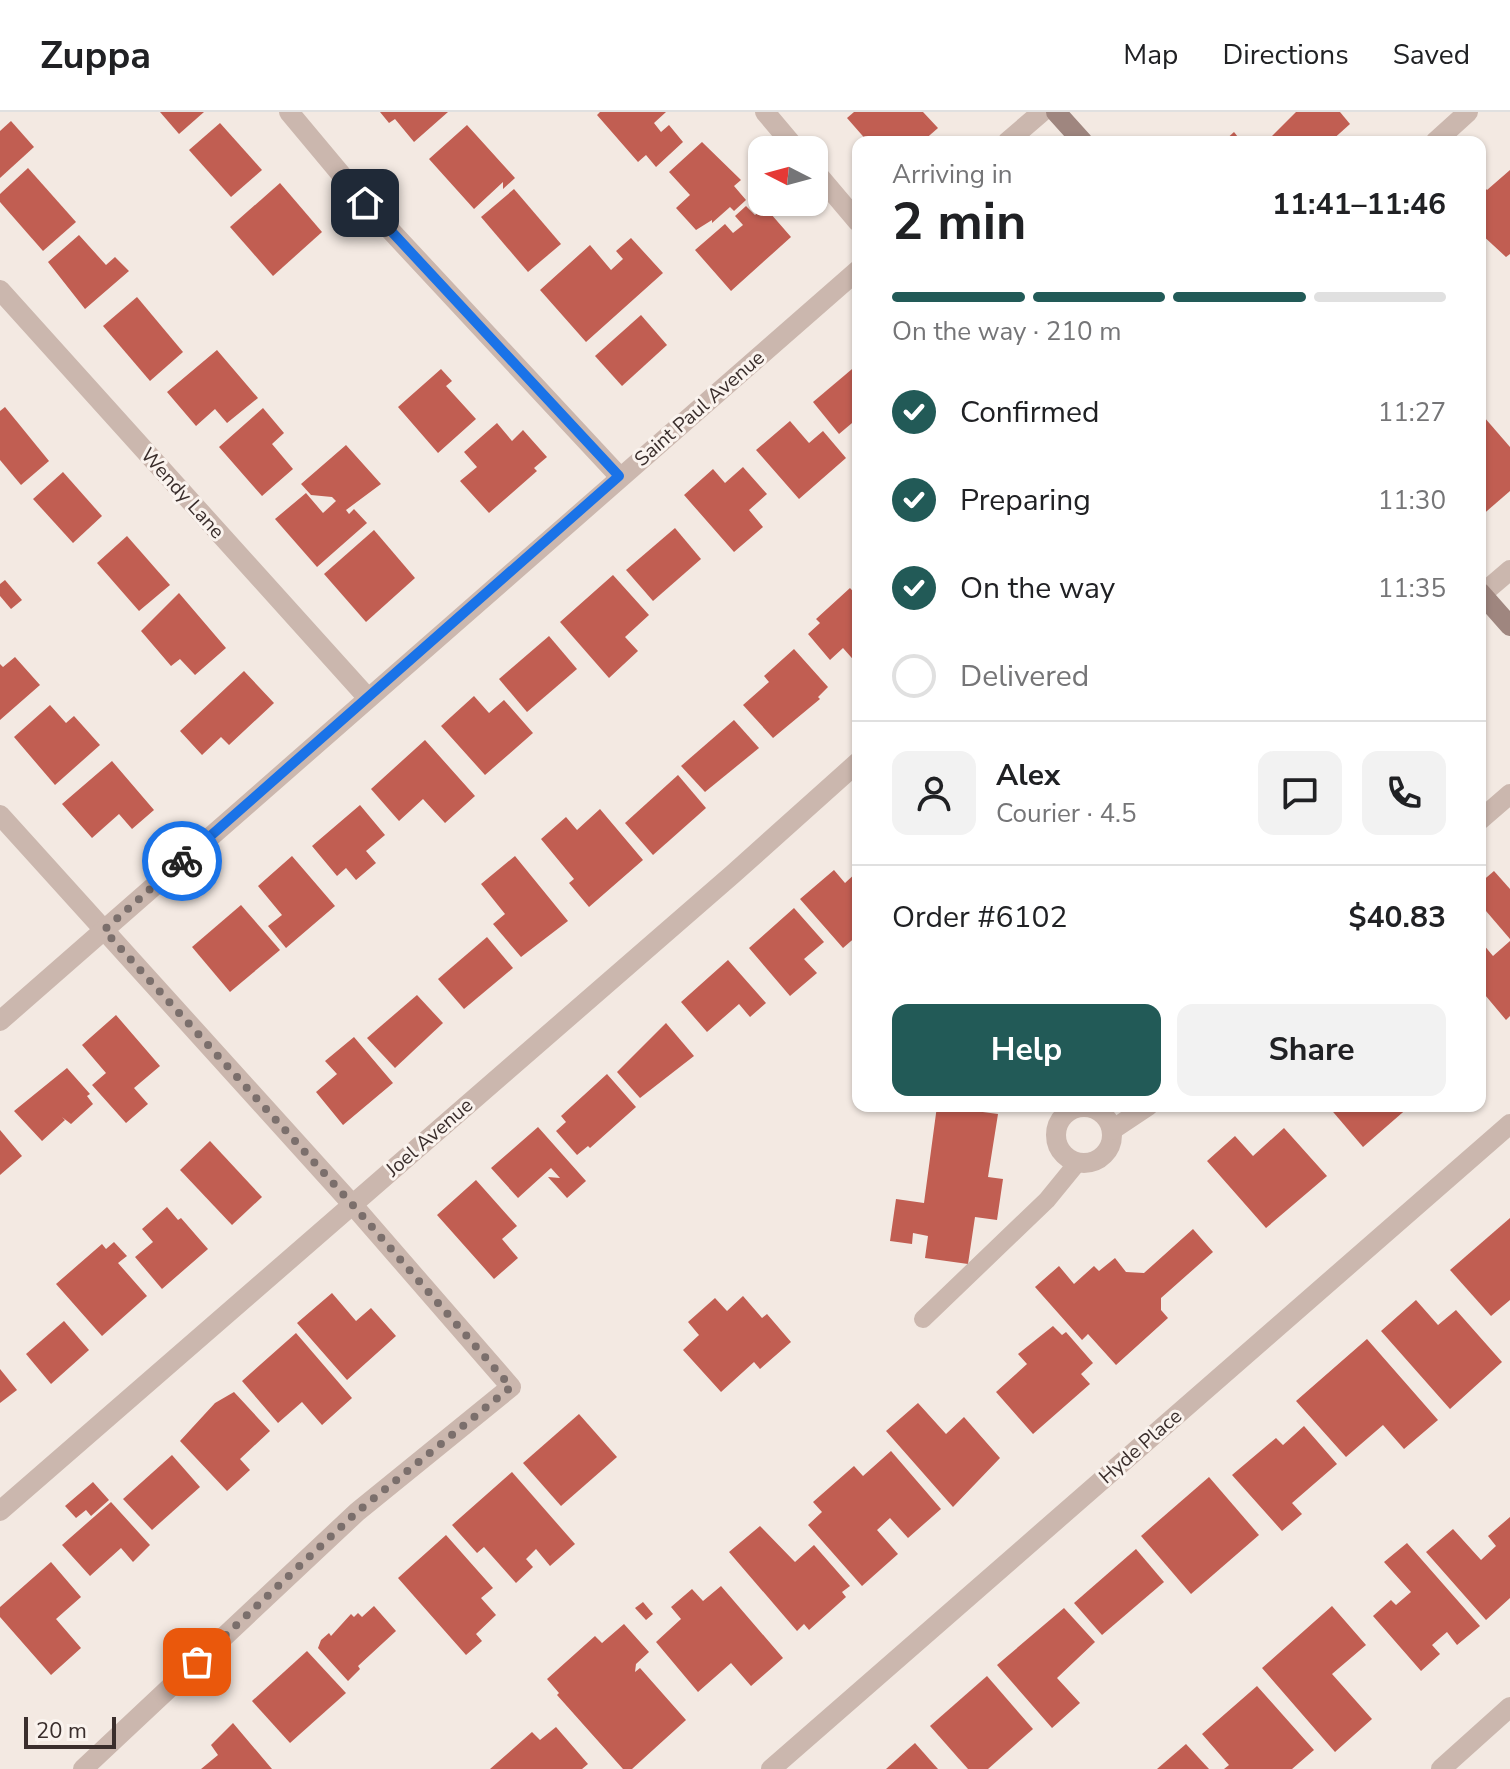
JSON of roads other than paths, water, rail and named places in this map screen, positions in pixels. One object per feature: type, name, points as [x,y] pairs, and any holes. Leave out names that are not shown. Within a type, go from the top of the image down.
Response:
[{"type":"street","points":[[289,112],[365,203],[619,476]]},
{"type":"street","points":[[765,112],[785,136]]},
{"type":"street","points":[[1014,136],[1042,112]]},
{"type":"street","points":[[1056,112],[1078,136]]},
{"type":"street","points":[[1442,136],[1468,112]]},
{"type":"street","points":[[828,187],[852,215]]},
{"type":"street","name":"Saint Paul Avenue","points":[[0,1021],[852,275]]},
{"type":"street","name":"Wendy Lane","points":[[0,290],[367,697]]},
{"type":"street","points":[[1486,589],[1510,570]]},
{"type":"street","points":[[1486,599],[1510,626]]},
{"type":"street","name":"Joel Avenue","points":[[0,1511],[852,767]]},
{"type":"street","points":[[1486,815],[1510,794]]},
{"type":"street","points":[[0,815],[352,1204],[511,1387],[357,1512],[83,1769]]},
{"type":"street","points":[[1070,1112],[1060,1118],[1056,1139],[1060,1150],[1078,1162],[1088,1163],[1107,1151],[1112,1130],[1108,1119],[1098,1112]]},
{"type":"street","points":[[1112,1130],[1139,1112]]},
{"type":"street","name":"Hyde Place","points":[[771,1769],[1510,1124]]},
{"type":"street","points":[[1441,1769],[1510,1707]]},
{"type":"lane","points":[[923,1319],[1047,1200],[1078,1162]]}]
